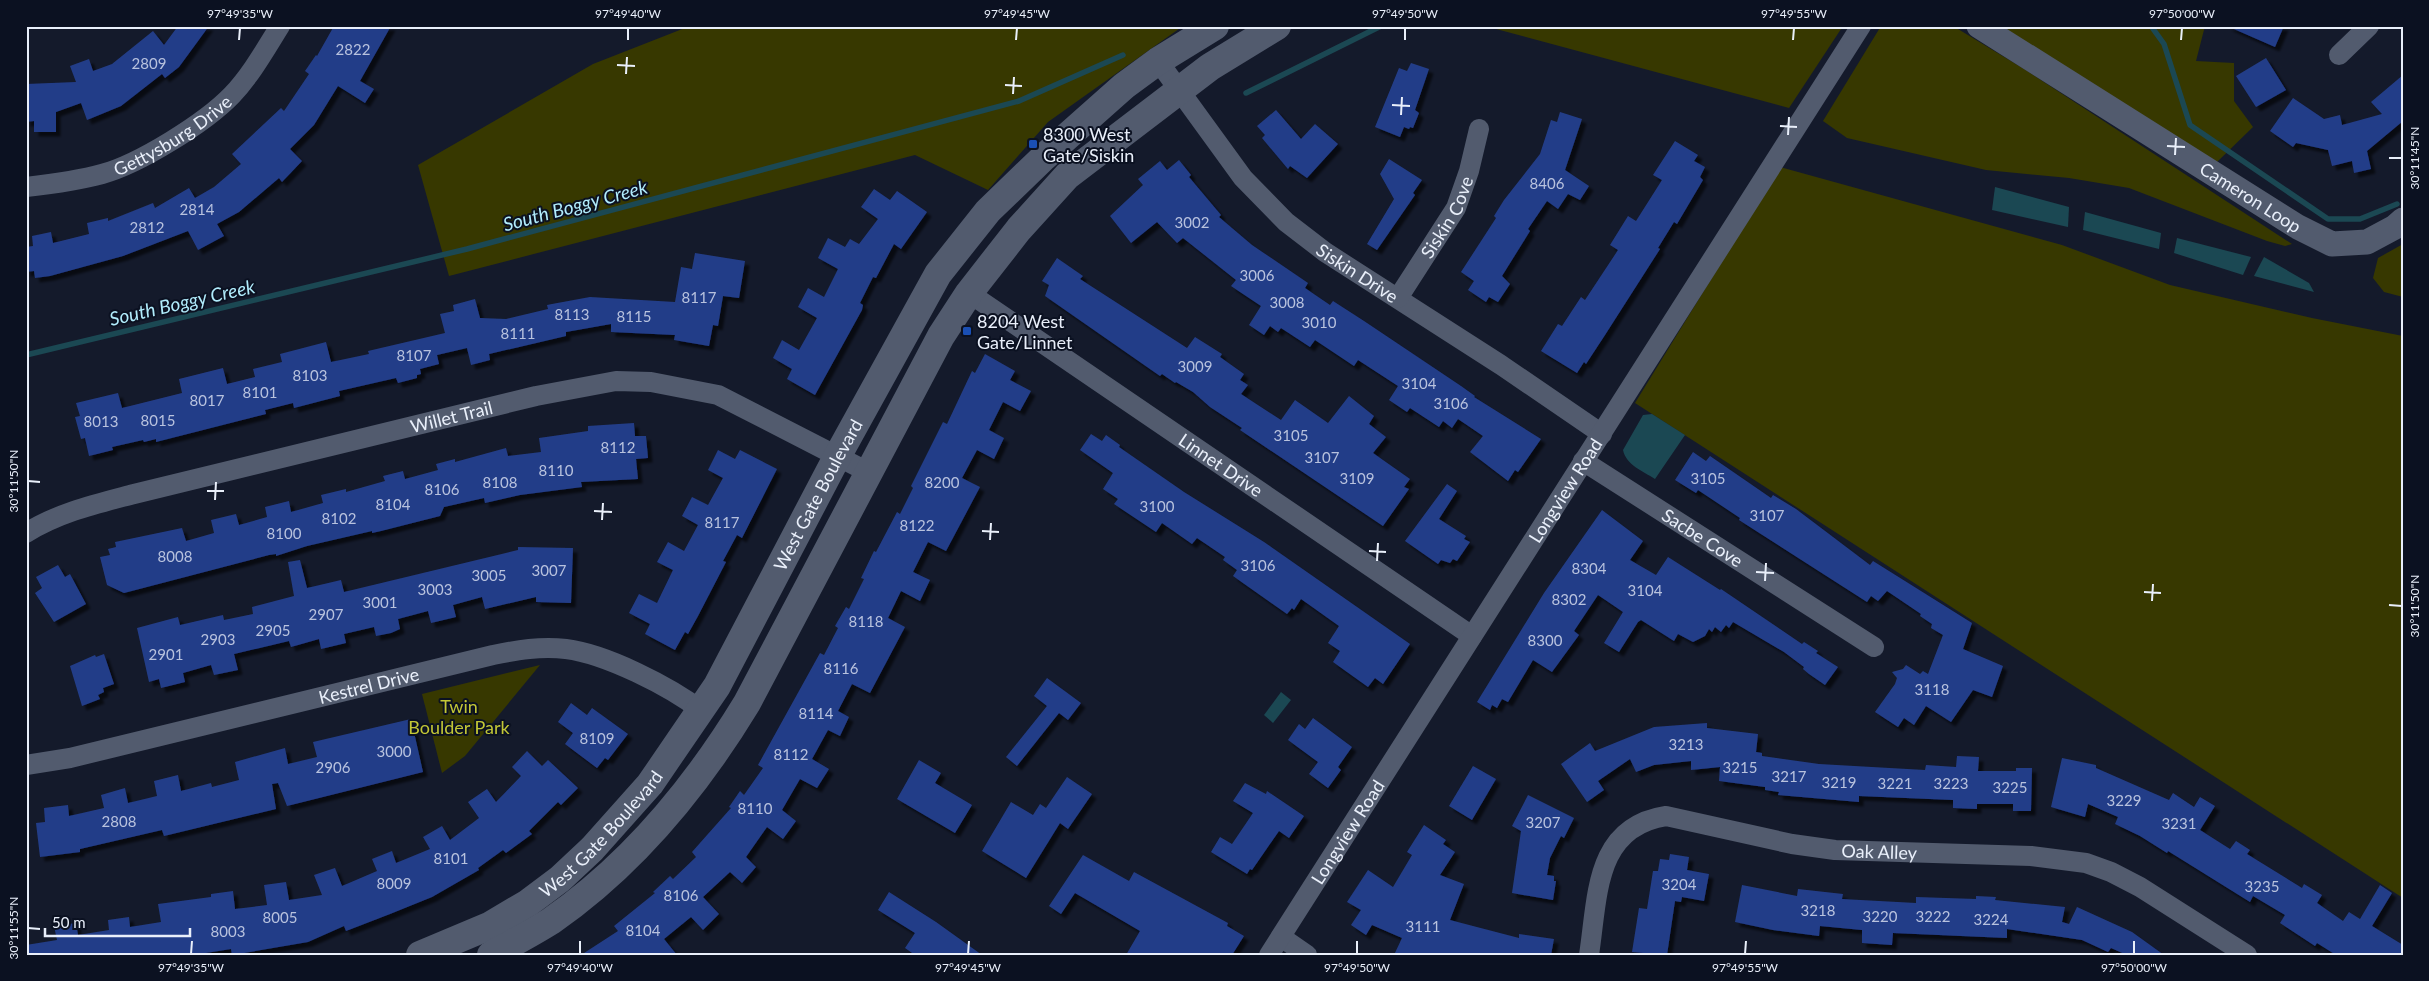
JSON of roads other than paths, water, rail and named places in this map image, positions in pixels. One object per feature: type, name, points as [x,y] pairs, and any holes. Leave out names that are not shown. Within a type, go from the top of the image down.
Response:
[{"type":"main road","name":"West Gate Boulevard","points":[[420,955],[453,949],[528,903],[560,879],[592,849],[650,784],[702,711],[717,686],[837,457],[938,274],[988,211],[1044,157],[1124,86],[1158,61],[1214,26]]},
{"type":"main road","name":"West Gate Boulevard","points":[[491,955],[550,922],[580,899],[635,851],[664,819],[729,732],[747,703],[941,336],[969,293],[1019,229],[1067,176],[1178,90],[1277,26]]},
{"type":"street","name":"Gettysburg Drive","points":[[26,187],[57,184],[104,174],[153,152],[193,128],[231,96],[258,62],[280,26]]},
{"type":"street","name":"Longview Road","points":[[1269,955],[1861,26]]},
{"type":"street","name":"Cameron Loop","points":[[1979,26],[2298,227],[2332,244],[2367,242],[2403,220]]},
{"type":"street","points":[[2339,55],[2369,26]]},
{"type":"street","name":"Siskin Drive","points":[[1158,61],[1243,178],[1286,222],[1325,252],[1398,298],[1602,434]]},
{"type":"street","name":"Siskin Cove","points":[[1398,298],[1456,208],[1469,171],[1479,129]]},
{"type":"street","name":"Linnet Drive","points":[[969,293],[1472,636]]},
{"type":"street","name":"Willet Trail","points":[[26,533],[48,520],[71,511],[134,494],[536,396],[616,381],[660,383],[718,395],[870,473]]},
{"type":"street","name":"Sacbe Cove","points":[[1583,461],[1874,647]]},
{"type":"street","name":"Kestrel Drive","points":[[26,765],[70,758],[493,655],[540,648],[564,648],[598,656],[643,677],[702,711]]},
{"type":"street","name":"Oak Alley","points":[[1589,955],[1602,876],[1614,844],[1624,833],[1637,824],[1651,818],[1666,816],[1792,844],[1836,850],[2031,856],[2086,863],[2111,872],[2140,887],[2248,955]]},
{"type":"street","points":[[1281,937],[1307,955]]},
{"type":"waterway","name":"South Boggy Creek","points":[[1246,93],[1381,26]]},
{"type":"waterway","points":[[2151,26],[2164,44],[2190,125],[2328,219],[2360,219],[2397,204]]},
{"type":"waterway","name":"South Boggy Creek","points":[[26,355],[467,249],[1019,101],[1123,55]]},
{"type":"place","name":"8300 West Gate/Siskin","points":[[1033,144]]},
{"type":"place","name":"8204 West Gate/Linnet","points":[[967,331]]},
{"type":"park label","name":"Twin Boulder Park","points":[[459,716]]}]
